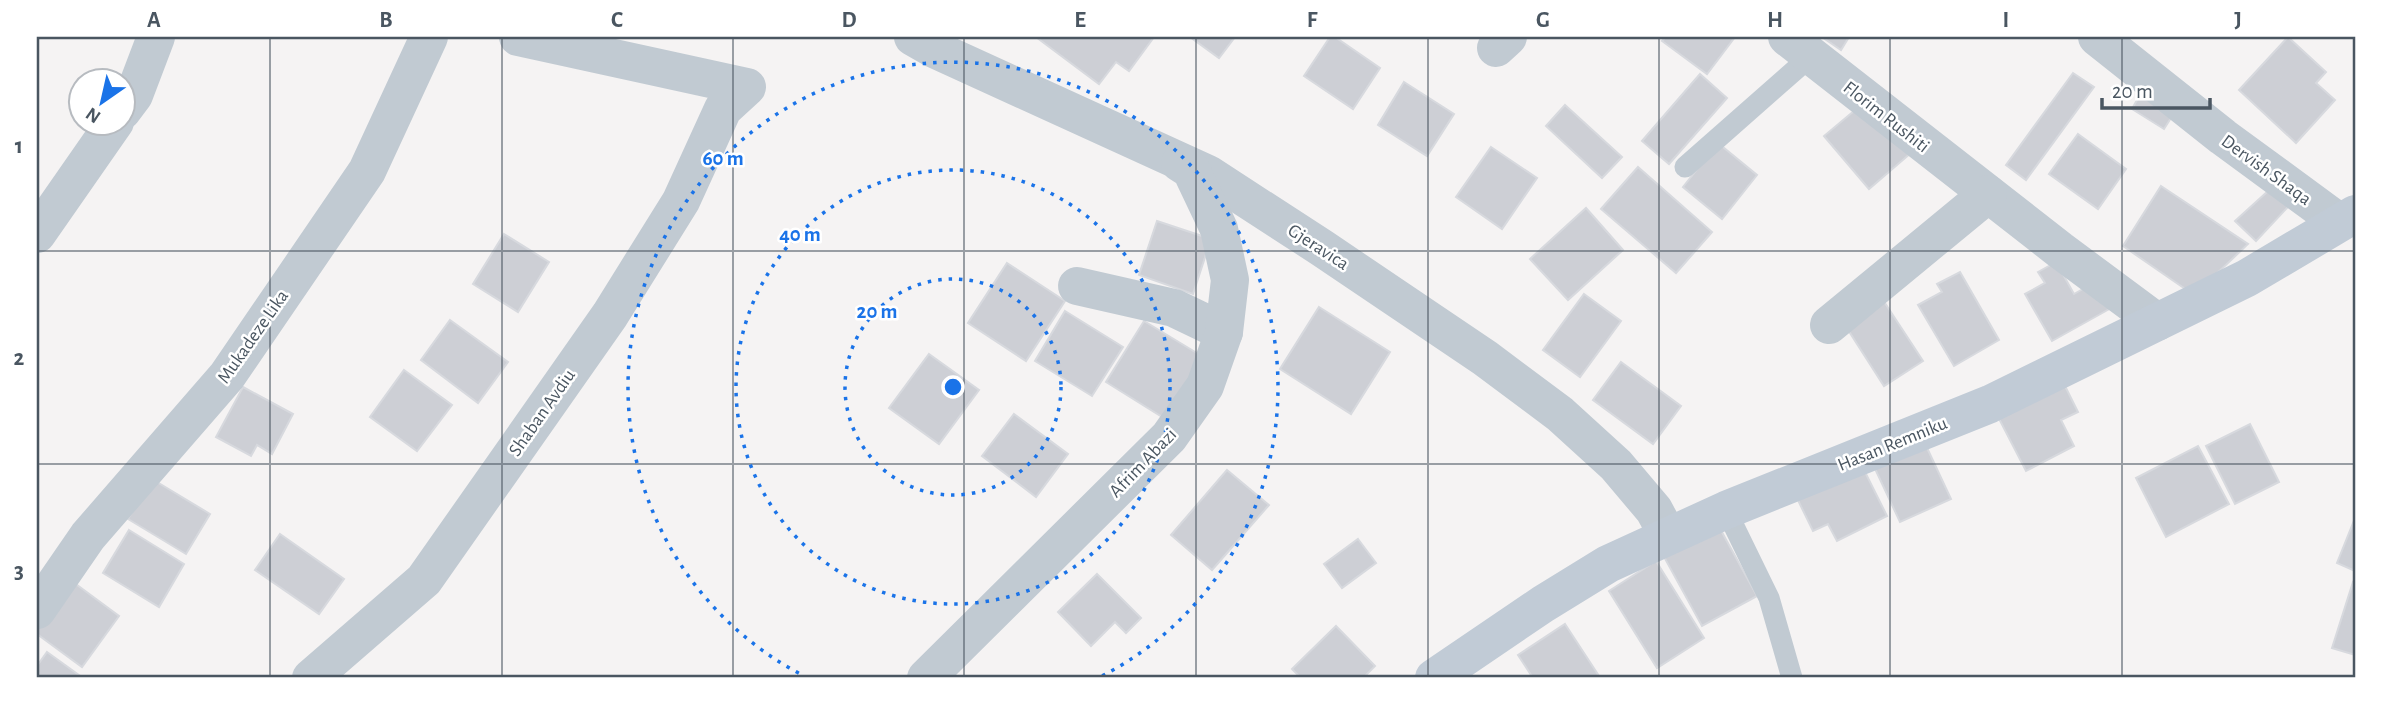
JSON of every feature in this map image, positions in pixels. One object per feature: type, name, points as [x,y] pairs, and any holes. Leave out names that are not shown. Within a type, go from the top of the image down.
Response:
[{"type":"street","points":[[136,89],[156,37]]},
{"type":"street","name":"Mukadeze Lika","points":[[37,610],[88,536],[227,376],[367,171],[429,37]]},
{"type":"street","name":"Shaban Avdiu","points":[[312,678],[424,580],[610,315],[681,201],[723,109],[747,87],[518,37]]},
{"type":"street","name":"Gjeravica","points":[[912,37],[1208,174],[1322,247],[1485,358],[1560,414],[1616,465],[1654,510],[1668,536]]},
{"type":"street","name":"Dervish Shaqa","points":[[2097,37],[2223,136],[2347,218]]},
{"type":"street","name":"Florim Rushiti","points":[[1799,46],[2157,323]]},
{"type":"street","points":[[37,234],[105,136]]},
{"type":"street","name":"Afrim Abazi","points":[[926,678],[1170,437],[1205,386],[1224,332],[1230,280],[1219,229],[1191,170],[1174,159]]},
{"type":"street","points":[[1829,325],[1987,194]]},
{"type":"street","name":"Hasan Remniku","points":[[1434,678],[1543,604],[1608,564],[1726,510],[1990,404],[2247,278],[2347,218]]},
{"type":"street","points":[[1077,286],[1174,308],[1224,332]]},
{"type":"lane","points":[[1685,167],[1799,46]]},
{"type":"lane","points":[[1726,510],[1769,598],[1792,678]]},
{"type":"building","points":[[1036,37],[1154,37],[1129,71],[1116,62],[1099,84]]},
{"type":"building","points":[[1190,37],[1235,37],[1219,58]]},
{"type":"building","points":[[1330,37],[1335,37],[1380,68],[1353,109],[1304,76]]},
{"type":"building","points":[[1666,37],[1735,37],[1707,74],[1662,41]]},
{"type":"building","points":[[1822,37],[1849,37],[1841,50]]},
{"type":"building","points":[[2288,37],[2326,72],[2316,83],[2335,100],[2296,143],[2239,90]]},
{"type":"building","points":[[2073,73],[2094,87],[2026,180],[2006,165]]},
{"type":"building","points":[[1700,74],[1727,98],[1669,164],[1642,141]]},
{"type":"building","points":[[1404,82],[1454,114],[1427,156],[1378,125]]},
{"type":"building","points":[[2147,82],[2178,107],[2164,129],[2132,109]]},
{"type":"building","points":[[1866,101],[1911,153],[1869,189],[1824,136]]},
{"type":"building","points":[[1565,105],[1622,157],[1602,178],[1546,126]]},
{"type":"building","points":[[2078,134],[2126,169],[2098,209],[2049,174]]},
{"type":"building","points":[[1718,143],[1757,175],[1722,219],[1683,187]]},
{"type":"building","points":[[1491,147],[1537,178],[1502,229],[1456,197]]},
{"type":"building","points":[[1638,167],[1712,232],[1676,273],[1601,209]]},
{"type":"building","points":[[2278,182],[2301,193],[2256,241],[2235,221]]},
{"type":"building","points":[[2161,186],[2248,244],[2194,295],[2123,246]]},
{"type":"building","points":[[1586,208],[1623,250],[1568,300],[1530,259]]},
{"type":"building","points":[[1157,221],[1211,239],[1193,294],[1139,275]]},
{"type":"building","points":[[504,234],[549,262],[518,312],[473,284]]},
{"type":"building","points":[[2056,262],[2074,294],[2097,281],[2113,307],[2052,341],[2025,294],[2045,283],[2038,272]]},
{"type":"building","points":[[1007,263],[1065,301],[1026,361],[968,323]]},
{"type":"building","points":[[1960,272],[1999,340],[1954,366],[1918,305],[1942,292],[1937,284]]},
{"type":"building","points":[[1584,294],[1621,321],[1580,377],[1543,350]]},
{"type":"building","points":[[1881,297],[1923,361],[1884,386],[1843,322]]},
{"type":"building","points":[[1319,307],[1390,352],[1351,414],[1280,369]]},
{"type":"building","points":[[1065,311],[1123,347],[1092,396],[1035,361]]},
{"type":"building","points":[[450,320],[508,362],[478,403],[421,360]]},
{"type":"building","points":[[1144,321],[1210,361],[1172,423],[1106,382]]},
{"type":"building","points":[[929,354],[979,390],[939,444],[889,408]]},
{"type":"building","points":[[1621,362],[1681,406],[1653,444],[1593,400]]},
{"type":"building","points":[[404,370],[452,405],[417,451],[370,417]]},
{"type":"building","points":[[2061,378],[2078,412],[2061,420],[2074,446],[2026,471],[1995,411]]},
{"type":"building","points":[[243,387],[293,414],[272,454],[257,445],[251,456],[216,437]]},
{"type":"building","points":[[1014,414],[1068,454],[1036,497],[982,456]]},
{"type":"building","points":[[2250,424],[2279,482],[2235,504],[2206,446]]},
{"type":"building","points":[[1921,435],[1951,499],[1900,522],[1870,458]]},
{"type":"building","points":[[2198,446],[2229,504],[2166,537],[2136,478]]},
{"type":"building","points":[[1859,460],[1887,516],[1837,541],[1828,524],[1813,531],[1794,492]]},
{"type":"building","points":[[1227,470],[1269,505],[1212,570],[1171,535]]},
{"type":"building","points":[[152,479],[210,514],[186,554],[128,519]]},
{"type":"building","points":[[2355,518],[2355,571],[2337,563]]},
{"type":"building","points":[[1718,525],[1757,596],[1702,626],[1663,555]]},
{"type":"building","points":[[129,530],[184,564],[159,607],[103,573]]},
{"type":"building","points":[[280,534],[344,579],[319,614],[255,570]]},
{"type":"building","points":[[1358,539],[1376,563],[1342,588],[1324,564]]},
{"type":"building","points":[[1656,561],[1704,638],[1657,668],[1609,591]]},
{"type":"building","points":[[1097,574],[1141,618],[1126,633],[1115,622],[1091,646],[1058,612]]},
{"type":"building","points":[[69,579],[119,616],[82,667],[37,634],[37,623]]},
{"type":"building","points":[[2353,582],[2355,583],[2355,655],[2332,648]]},
{"type":"building","points":[[1565,624],[1599,676],[1533,678],[1518,655]]},
{"type":"building","points":[[1336,626],[1375,666],[1363,678],[1301,678],[1292,669]]},
{"type":"building","points":[[47,652],[83,678],[37,678],[37,666]]}]
